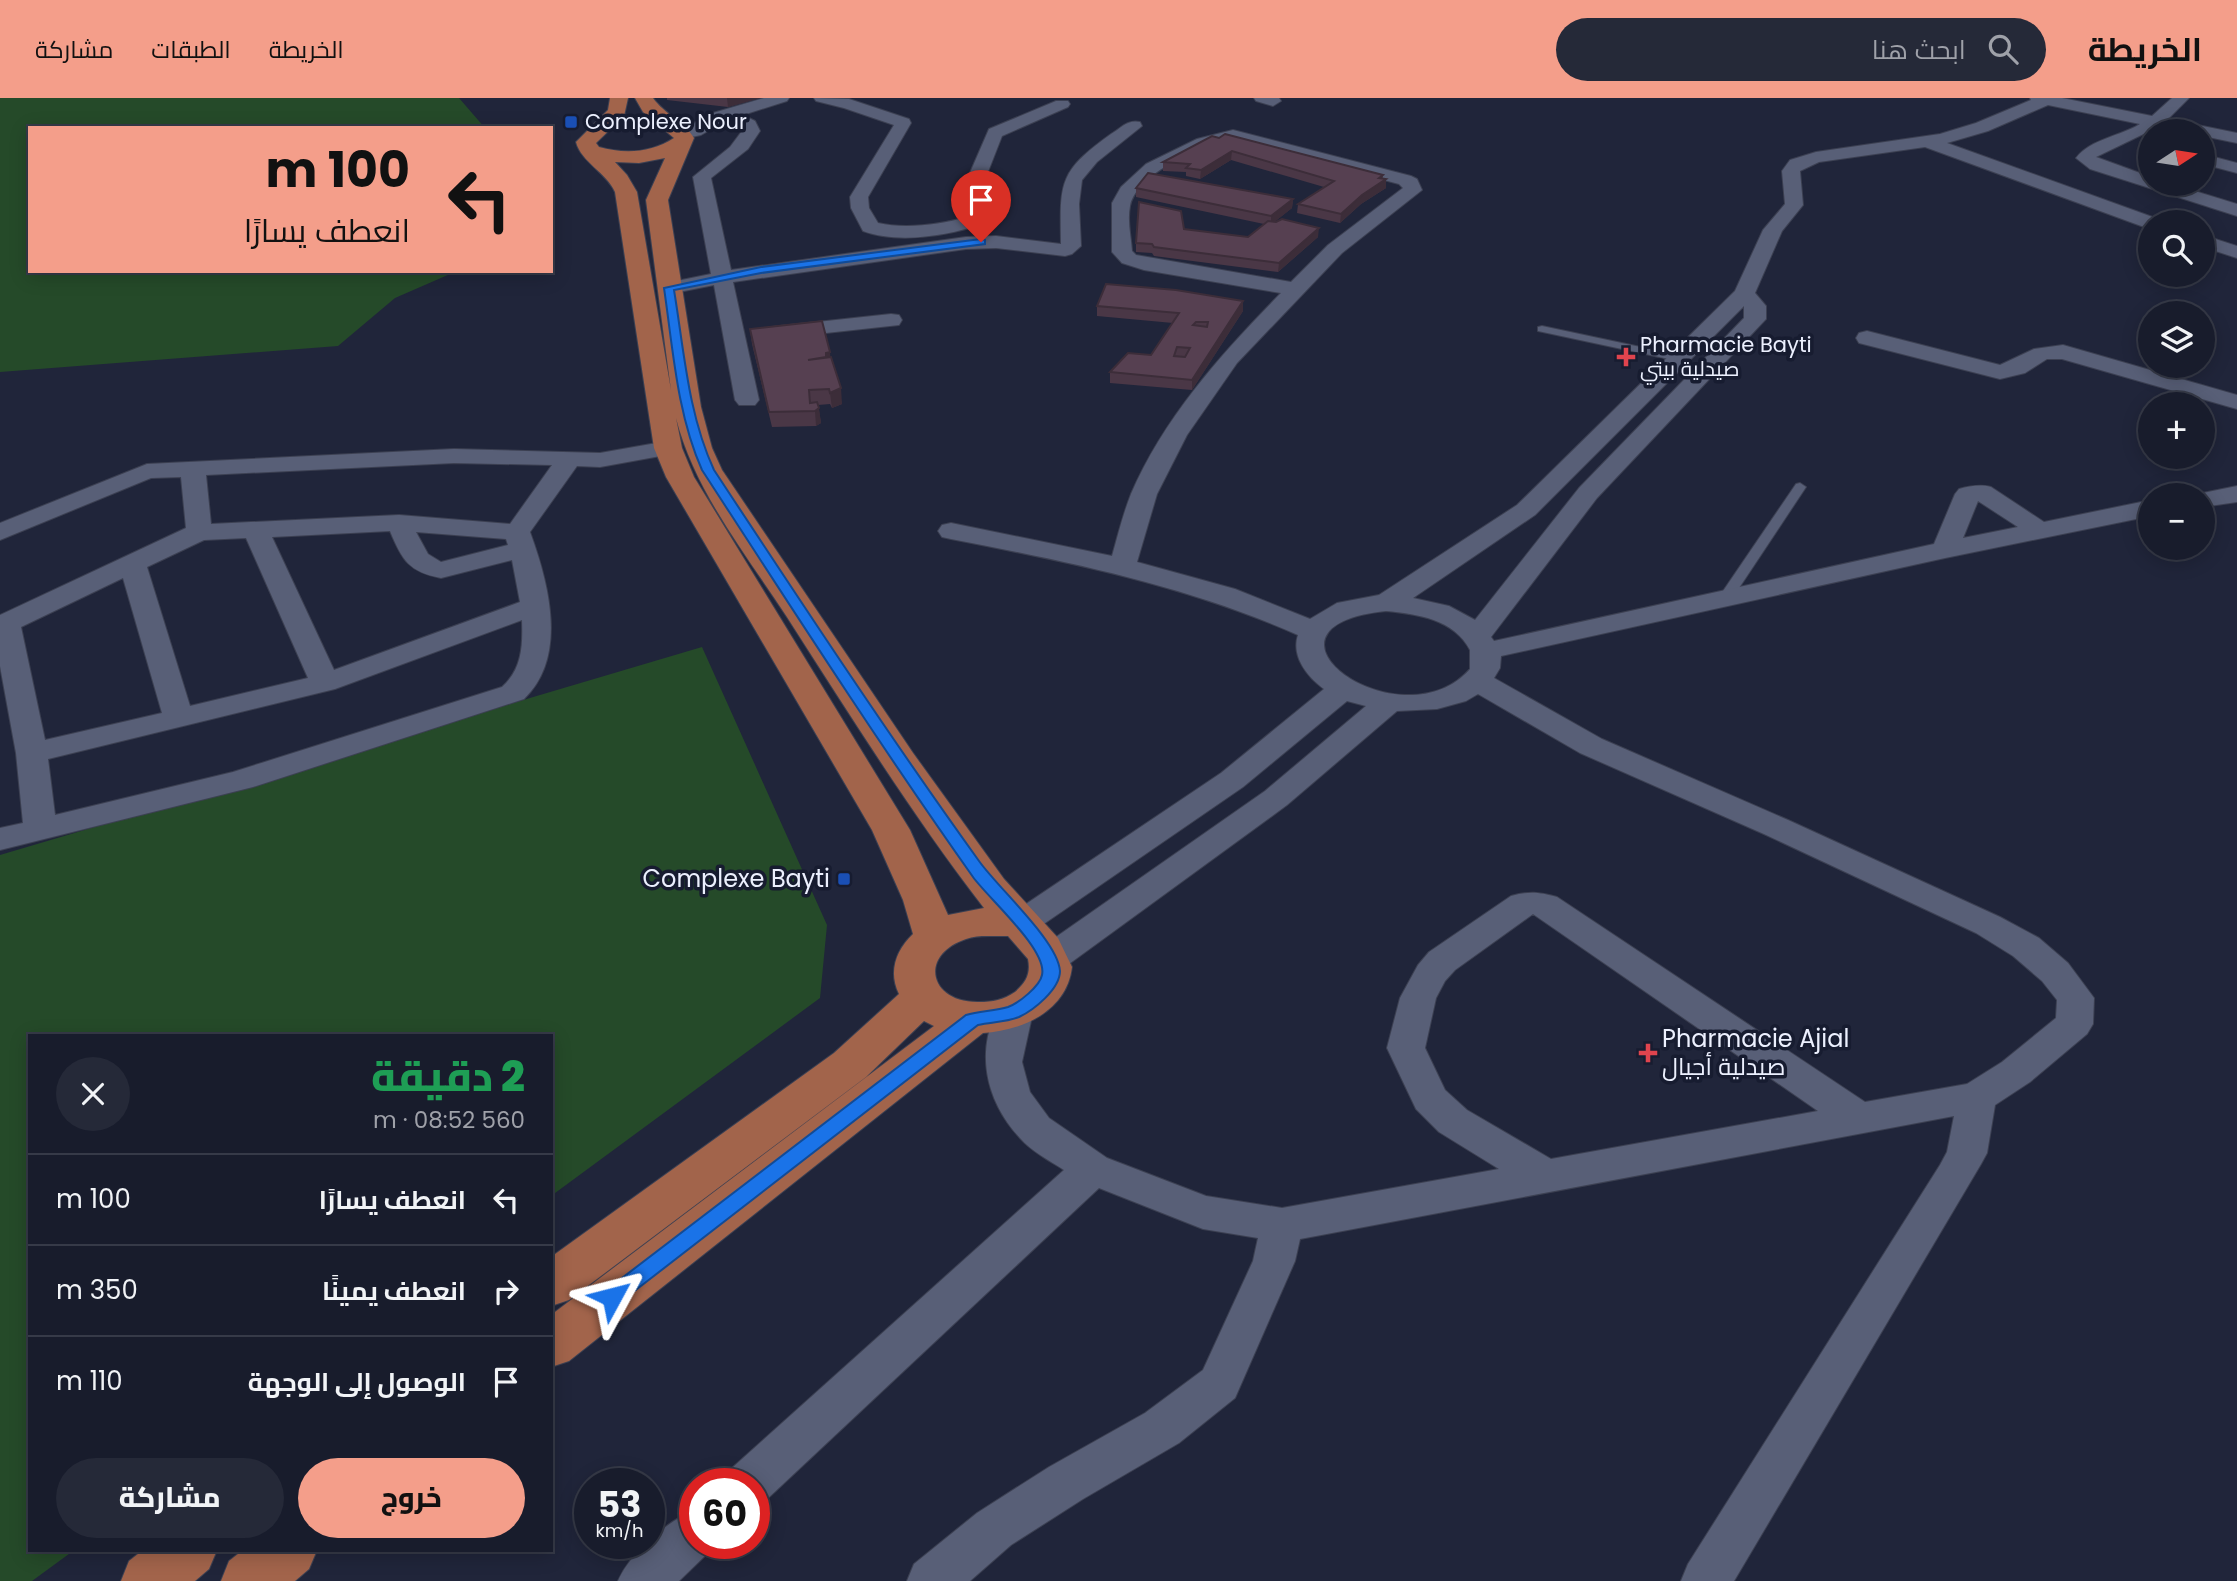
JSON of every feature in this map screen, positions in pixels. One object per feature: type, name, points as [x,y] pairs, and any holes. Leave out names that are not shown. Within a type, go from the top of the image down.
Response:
[{"type":"main road","points":[[593,144],[617,112],[619,98]]},
{"type":"main road","points":[[644,98],[650,108],[681,135]]},
{"type":"main road","points":[[593,144],[614,128],[635,125],[655,125],[681,135]]},
{"type":"main road","points":[[593,144],[612,156],[648,155],[669,149],[681,135]]},
{"type":"main road","points":[[553,1344],[993,1016],[1044,989],[1051,974],[1049,960],[1038,941],[989,887],[890,749],[708,470],[698,447],[687,407],[657,200],[681,135]]},
{"type":"main road","points":[[593,144],[620,179],[626,192],[668,448],[692,501],[844,747],[891,830],[923,900],[935,937]]},
{"type":"main road","points":[[993,1016],[946,1014],[922,998],[914,986],[912,969],[919,951],[935,937],[959,926],[1003,921],[1020,924]]},
{"type":"main road","points":[[553,1284],[850,1065],[922,998]]},
{"type":"main road","points":[[150,1581],[187,1552]]},
{"type":"main road","points":[[250,1581],[286,1552]]},
{"type":"street","points":[[681,135],[728,114],[781,98]]},
{"type":"street","points":[[822,98],[843,101],[903,123],[859,197],[860,208],[870,227],[884,232],[959,225],[975,220],[975,181],[995,133],[1062,104]]},
{"type":"street","points":[[1906,143],[1924,132],[2015,98]]},
{"type":"street","points":[[2156,119],[2181,98]]},
{"type":"street","points":[[1386,603],[1526,510],[1744,294],[1773,230],[1794,205],[1791,170],[1796,164],[1816,156],[1928,142],[1982,127],[2046,99],[2144,119]]},
{"type":"street","points":[[728,114],[749,125],[751,131],[746,145],[710,168],[702,177],[747,400]]},
{"type":"street","points":[[669,288],[724,277],[966,243],[996,242],[1065,250],[1071,246],[1070,195],[1079,170],[1134,126]]},
{"type":"street","points":[[2138,130],[2091,152],[2085,158],[2096,165],[2138,178]]},
{"type":"street","points":[[2216,134],[2237,138]]},
{"type":"street","points":[[1122,565],[1144,494],[1175,435],[1229,358],[1335,249],[1413,190],[1410,183],[1233,135],[1198,145],[1145,172],[1126,192],[1121,204],[1124,256],[1144,264],[1296,289]]},
{"type":"street","points":[[2121,139],[2138,143]]},
{"type":"street","points":[[1928,142],[2138,218]]},
{"type":"street","points":[[2216,162],[2237,168]]},
{"type":"street","points":[[1145,172],[1172,178]]},
{"type":"street","points":[[2193,196],[2237,210]]},
{"type":"street","points":[[2215,245],[2237,252]]},
{"type":"street","points":[[993,1016],[1011,1096],[1035,1129],[1093,1169],[1203,1212],[1282,1224],[1977,1097],[2016,1072],[2074,1024],[2076,998],[2054,972],[2026,947],[1988,925],[1789,833],[1591,746],[1480,656],[1461,622],[1439,612],[1386,603],[1342,611],[1325,620],[1314,631],[1309,644],[1311,657],[1320,671],[1343,689],[1390,702],[1438,700],[1462,692],[1480,656],[1588,493],[1755,319],[1755,306],[1744,294]]},
{"type":"street","points":[[736,337],[891,320]]},
{"type":"street","points":[[1867,338],[2000,372],[2011,372],[2038,352],[2063,352],[2237,402]]},
{"type":"street","points":[[1683,352],[1719,356]]},
{"type":"street","points":[[0,514],[92,479],[147,471],[454,456],[614,459],[668,448]]},
{"type":"street","points":[[399,523],[421,565],[442,570],[520,540],[570,458]]},
{"type":"street","points":[[193,470],[199,532]]},
{"type":"street","points":[[0,532],[147,471]]},
{"type":"street","points":[[1944,550],[1968,494],[1975,492],[1982,492],[2039,530]]},
{"type":"street","points":[[2215,497],[2237,494]]},
{"type":"street","points":[[1480,656],[1726,597],[2138,511]]},
{"type":"street","points":[[40,829],[32,753],[3,624],[199,532],[399,523],[520,540]]},
{"type":"street","points":[[255,528],[325,683]]},
{"type":"street","points":[[951,531],[1122,565],[1221,592],[1314,631]]},
{"type":"street","points":[[0,839],[242,780],[513,693],[528,679],[537,652],[534,606],[520,540]]},
{"type":"street","points":[[132,562],[178,720]]},
{"type":"street","points":[[32,753],[325,683],[534,606]]},
{"type":"street","points":[[1020,924],[1232,780],[1343,689]]},
{"type":"street","points":[[1049,960],[1276,798],[1390,702]]},
{"type":"street","points":[[1545,1176],[1452,1121],[1430,1099],[1406,1048],[1418,998],[1442,961],[1523,904],[1534,902],[1545,905],[1858,1118]]},
{"type":"street","points":[[1706,1581],[1967,1153],[1977,1097]]},
{"type":"street","points":[[766,1468],[1093,1169]]},
{"type":"street","points":[[932,1581],[994,1529],[1066,1483],[1162,1428],[1219,1384],[1274,1261],[1282,1224]]},
{"type":"street","points":[[643,1581],[679,1548]]},
{"type":"lane","points":[[1542,329],[1683,352]]},
{"type":"lane","points":[[1726,597],[1800,487]]},
{"type":"green space","points":[[0,98],[459,98],[483,126],[28,126],[28,273],[452,273],[395,298],[338,346],[0,372]]},
{"type":"green space","points":[[702,647],[827,925],[820,998],[553,1195],[553,1034],[28,1034],[28,1552],[72,1552],[32,1581],[0,1581],[0,855]]},
{"type":"building","points":[[1225,134],[1383,175],[1379,178],[1386,179],[1362,195],[1341,214],[1298,204],[1334,181],[1232,151],[1201,170],[1186,168],[1190,164],[1163,162],[1212,136],[1219,138]]},
{"type":"building","points":[[1148,173],[1293,199],[1271,216],[1136,188]]},
{"type":"building","points":[[1139,202],[1181,211],[1184,229],[1248,237],[1268,221],[1276,222],[1282,219],[1319,228],[1279,263],[1154,247],[1152,244],[1136,243]]},
{"type":"building","points":[[1106,284],[1176,290],[1243,301],[1192,380],[1110,372],[1128,353],[1151,355],[1179,313],[1097,306]],"holes":[[[1196,322],[1208,322],[1207,327],[1193,325]],[[1177,347],[1190,348],[1185,357],[1174,356]]]},
{"type":"building","points":[[822,321],[830,352],[826,353],[826,357],[808,360],[831,357],[841,388],[830,393],[829,389],[809,390],[810,403],[817,402],[819,408],[815,411],[769,412],[750,329]]},
{"type":"place","name":"Complexe Nour","points":[[571,122]]},
{"type":"place","name":"Pharmacie Bayti صيدلية بيتي","points":[[1626,357]]},
{"type":"place","name":"Complexe Bayti","points":[[844,879]]},
{"type":"place","name":"Pharmacie Ajial صيدلية أجيال","points":[[1648,1053]]},
{"type":"route","points":[[612,1297],[838,1122],[931,1054],[972,1019],[1014,1012],[1044,989],[1051,974],[1049,960],[1038,941],[989,887],[890,749],[708,470],[698,447],[687,407],[669,288],[761,270],[981,242]]}]
